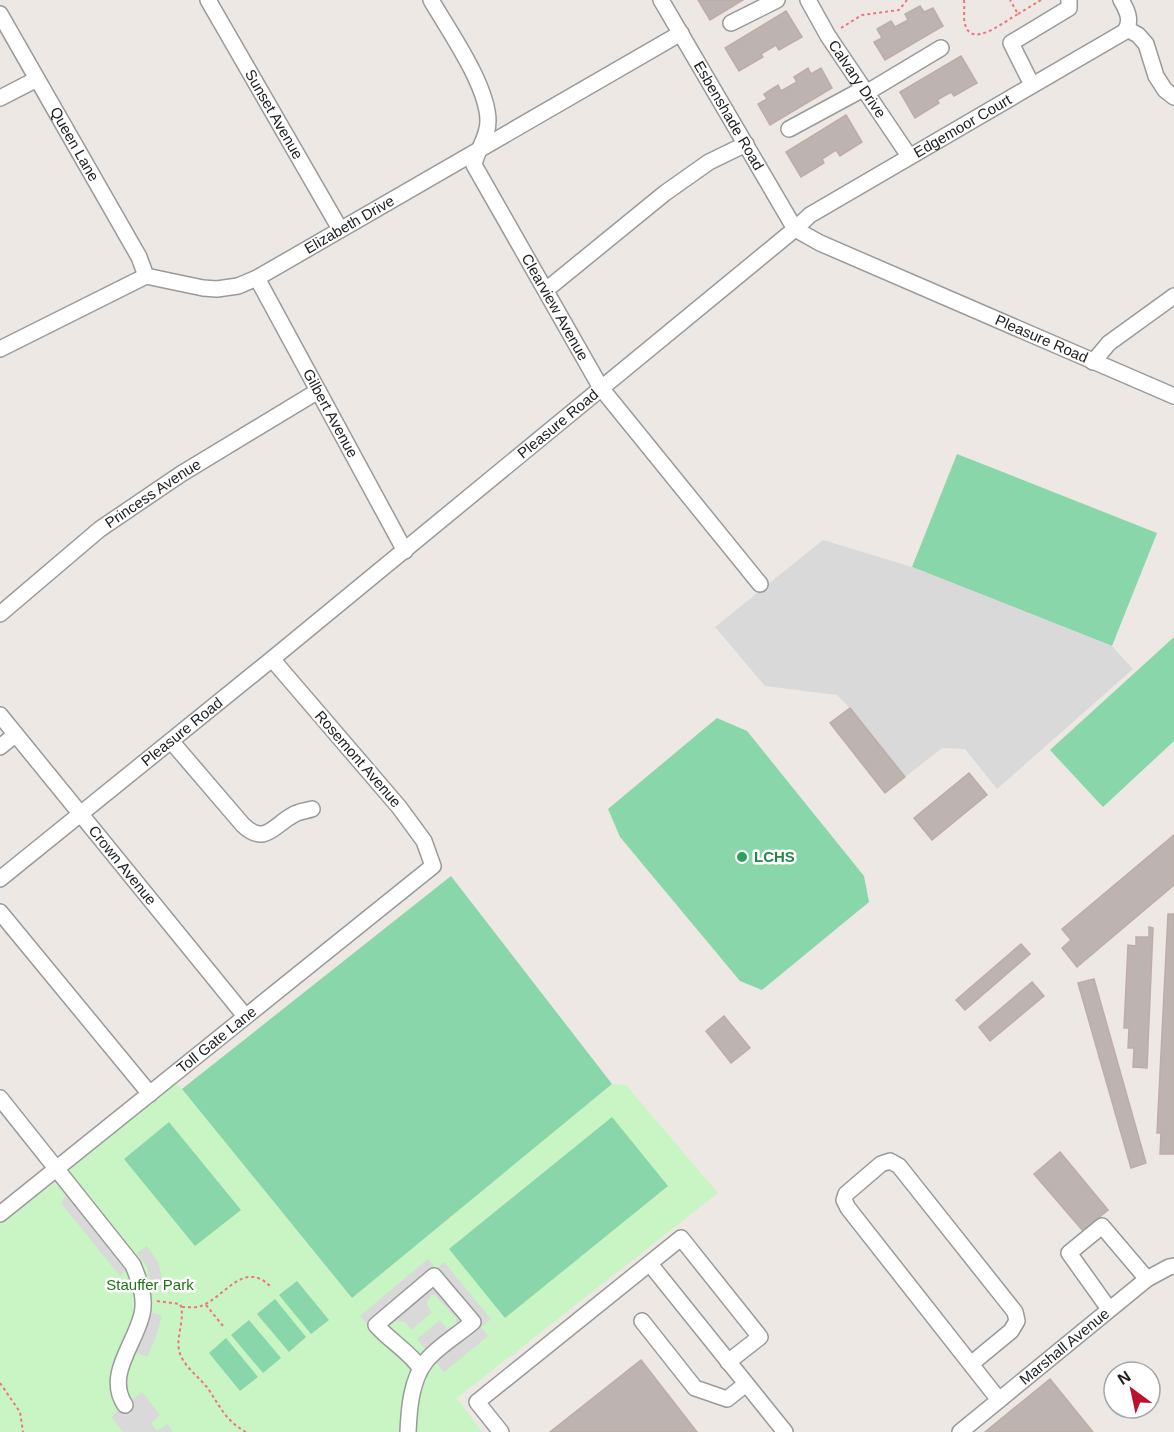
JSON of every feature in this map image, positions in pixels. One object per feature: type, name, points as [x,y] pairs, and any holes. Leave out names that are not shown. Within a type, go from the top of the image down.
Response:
[{"type":"street","name":"Sunset Avenue","points":[[208,0],[340,229]]},
{"type":"street","name":"Clearview Avenue","points":[[431,0],[477,80],[483,96],[488,122],[486,136],[474,165],[601,388],[760,584]]},
{"type":"street","name":"Esbenshade Road","points":[[661,0],[795,229]]},
{"type":"street","points":[[731,23],[777,0]]},
{"type":"street","name":"Calvary Drive","points":[[808,0],[828,36],[909,156]]},
{"type":"street","points":[[1032,85],[1011,43],[1069,8],[1070,0]]},
{"type":"street","points":[[1121,0],[1126,9],[1128,26],[1142,40],[1156,76],[1165,90],[1174,97]]},
{"type":"street","name":"Queen Lane","points":[[0,14],[139,257],[146,276]]},
{"type":"street","name":"Edgemoor Court","points":[[795,229],[822,206],[1032,85],[1128,26]]},
{"type":"street","name":"Elizabeth Drive","points":[[146,276],[218,289],[238,286],[257,278],[681,33]]},
{"type":"street","points":[[789,129],[865,91],[941,48]]},
{"type":"street","points":[[0,98],[37,79]]},
{"type":"street","points":[[546,290],[665,193],[709,162],[746,144]]},
{"type":"street","name":"Pleasure Road","points":[[0,879],[405,551],[795,229],[820,243],[1174,396]]},
{"type":"street","points":[[0,349],[146,276]]},
{"type":"street","name":"Gilbert Avenue","points":[[257,278],[405,551]]},
{"type":"street","points":[[1093,362],[1101,350],[1174,296]]},
{"type":"street","name":"Princess Avenue","points":[[0,614],[100,529],[181,474],[318,391]]},
{"type":"street","name":"Rosemont Avenue","points":[[272,659],[399,807],[424,842],[433,866]]},
{"type":"street","name":"Crown Avenue","points":[[0,716],[245,1016]]},
{"type":"street","points":[[0,747],[15,735]]},
{"type":"street","points":[[171,741],[243,825],[254,833],[272,831],[295,813],[312,809]]},
{"type":"street","name":"Toll Gate Lane","points":[[0,1214],[433,866]]},
{"type":"street","points":[[0,912],[150,1094]]},
{"type":"street","points":[[0,1098],[133,1265],[142,1286],[143,1313],[119,1371],[117,1386],[119,1397],[125,1406]]},
{"type":"street","points":[[971,1364],[1011,1331],[1017,1322],[1015,1312],[899,1166],[890,1161],[881,1164],[846,1194],[844,1200],[848,1208],[999,1400]]},
{"type":"street","points":[[1110,1309],[1069,1253],[1102,1226],[1147,1279]]},
{"type":"street","points":[[501,1432],[477,1402],[681,1238],[760,1337],[728,1362]]},
{"type":"street","name":"Marshall Avenue","points":[[960,1432],[1147,1279],[1172,1262]]},
{"type":"street","points":[[650,1264],[785,1432]]},
{"type":"street","points":[[408,1432],[410,1404],[421,1369],[427,1359],[473,1322],[434,1276],[376,1325],[387,1338],[417,1361],[421,1369]]},
{"type":"street","points":[[642,1321],[695,1388],[727,1399],[746,1384]]},
{"type":"path","points":[[828,36],[862,15],[899,10],[907,0]]},
{"type":"path","points":[[964,0],[965,24],[968,31],[975,35],[984,34],[1041,0]]},
{"type":"path","points":[[1010,0],[1017,14]]},
{"type":"path","points":[[182,1307],[198,1307],[206,1304],[235,1281],[244,1278],[258,1278],[271,1287]]},
{"type":"path","points":[[142,1301],[178,1302],[182,1307],[178,1344],[181,1356],[223,1413],[246,1432]]},
{"type":"path","points":[[206,1304],[223,1326]]},
{"type":"path","points":[[0,1383],[20,1412],[23,1432]]},
{"type":"green space","points":[[957,454],[1157,533],[1112,646],[912,567]]},
{"type":"green space","points":[[1174,637],[1174,741],[1103,807],[1050,750]]},
{"type":"green space","name":"LCHS","points":[[717,718],[747,731],[864,876],[869,902],[762,990],[740,981],[620,837],[608,809]]},
{"type":"green space","points":[[451,876],[612,1084],[352,1298],[182,1089]]},
{"type":"green space","name":"Stauffer Park","points":[[169,1078],[182,1089],[352,1298],[612,1084],[626,1085],[718,1193],[457,1398],[482,1432],[0,1432],[0,1214]]},
{"type":"green space","points":[[612,1117],[668,1186],[505,1318],[449,1249]]},
{"type":"green space","points":[[169,1122],[241,1210],[195,1246],[124,1159]]},
{"type":"green space","points":[[297,1281],[329,1320],[311,1334],[279,1295]]},
{"type":"green space","points":[[275,1299],[306,1337],[289,1352],[257,1314]]},
{"type":"green space","points":[[249,1320],[281,1358],[263,1373],[231,1335]]},
{"type":"green space","points":[[226,1338],[258,1377],[240,1391],[209,1353]]},
{"type":"shaded area","points":[[823,540],[912,567],[1112,646],[1133,669],[997,789],[965,749],[942,748],[905,777],[837,695],[765,686],[715,627]]},
{"type":"shaded area","points":[[67,1191],[128,1270],[120,1276],[61,1203]]},
{"type":"shaded area","points":[[147,1246],[158,1262],[164,1287],[151,1289],[147,1267],[137,1253]]},
{"type":"shaded area","points":[[428,1259],[436,1269],[444,1262],[491,1319],[481,1327],[488,1336],[444,1372],[417,1339],[440,1320],[447,1329],[456,1326],[456,1318],[435,1295],[427,1301],[427,1306],[432,1312],[411,1330],[405,1322],[395,1321],[377,1336],[360,1316]]},
{"type":"shaded area","points":[[151,1312],[162,1316],[147,1357],[135,1352]]},
{"type":"shaded area","points":[[142,1392],[160,1415],[151,1423],[157,1431],[167,1424],[173,1432],[123,1432],[111,1417]]},
{"type":"building","points":[[698,0],[743,0],[710,20]]},
{"type":"building","points":[[920,6],[924,12],[933,8],[943,26],[885,60],[874,42],[882,38],[877,29],[891,21],[895,27],[908,20],[905,14]]},
{"type":"building","points":[[786,11],[802,37],[779,50],[776,45],[761,54],[763,57],[739,71],[725,48]]},
{"type":"building","points":[[961,56],[977,83],[954,96],[951,92],[937,100],[939,103],[915,118],[900,92]]},
{"type":"building","points":[[808,68],[811,74],[821,68],[832,88],[770,125],[758,104],[767,99],[764,94],[778,85],[781,91],[797,82],[794,77]]},
{"type":"building","points":[[846,115],[862,142],[840,156],[836,150],[822,159],[824,163],[801,177],[786,152]]},
{"type":"building","points":[[850,708],[905,777],[885,793],[830,723]]},
{"type":"building","points":[[969,773],[987,795],[932,840],[914,818]]},
{"type":"building","points":[[1174,835],[1174,885],[1077,967],[1062,948],[1071,940],[1062,929]]},
{"type":"building","points":[[1168,914],[1174,914],[1174,1154],[1160,1154],[1161,1133],[1157,1133]]},
{"type":"building","points":[[1149,927],[1153,928],[1147,1068],[1133,1067],[1134,1048],[1128,1048],[1129,1028],[1124,1028],[1128,945],[1136,946],[1136,937],[1149,937]]},
{"type":"building","points":[[1021,944],[1030,954],[965,1010],[956,1000]]},
{"type":"building","points":[[1094,979],[1146,1163],[1131,1168],[1078,983]]},
{"type":"building","points":[[1032,982],[1044,996],[990,1041],[979,1027]]},
{"type":"building","points":[[724,1016],[750,1048],[731,1063],[706,1031]]},
{"type":"building","points":[[1060,1152],[1108,1210],[1083,1231],[1034,1174]]},
{"type":"building","points":[[641,1360],[697,1432],[550,1432]]},
{"type":"building","points":[[1050,1379],[1093,1432],[985,1432]]},
{"type":"place","name":"LCHS","points":[[742,857]]}]
